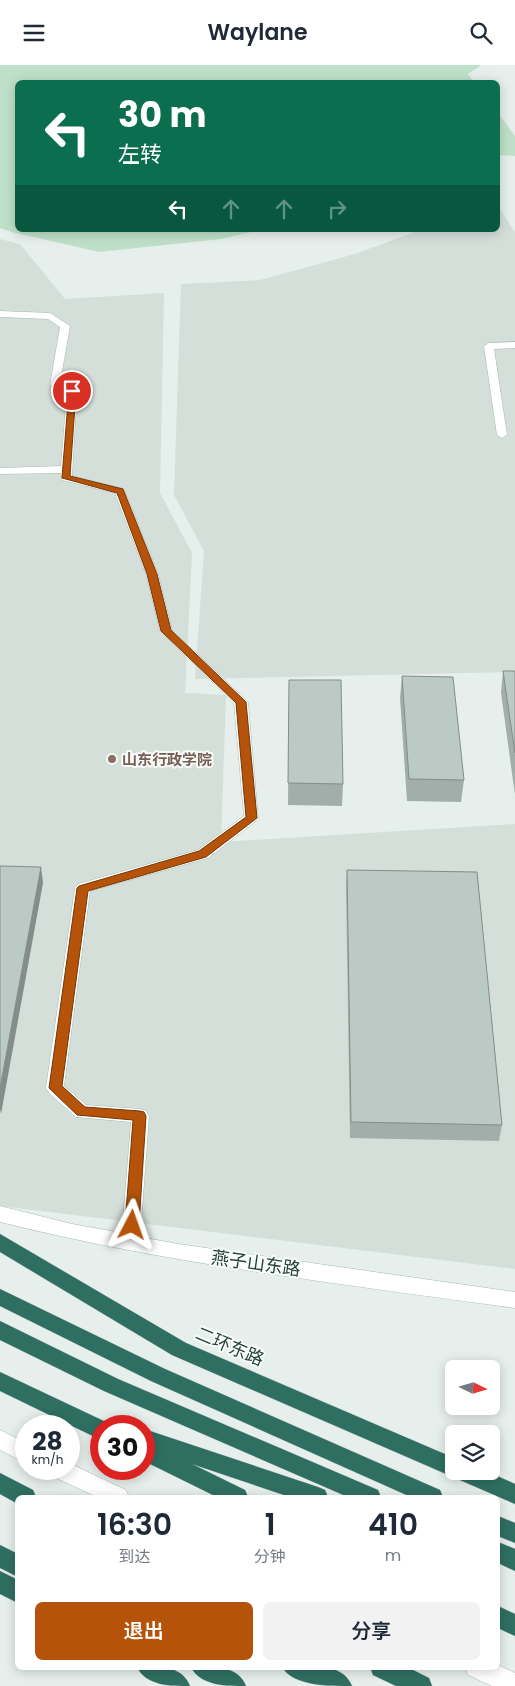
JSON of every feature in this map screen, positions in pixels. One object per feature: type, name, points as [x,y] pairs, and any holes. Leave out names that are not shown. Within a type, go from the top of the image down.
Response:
[{"type":"highway","name":"二环东路","points":[[0,1242],[179,1349],[445,1464]]},
{"type":"highway","points":[[0,1297],[158,1375],[428,1495]]},
{"type":"highway","points":[[0,1330],[111,1385],[366,1495]]},
{"type":"highway","points":[[0,1381],[90,1425]]},
{"type":"highway","points":[[52,1406],[90,1419]]},
{"type":"highway","points":[[155,1442],[312,1495]]},
{"type":"highway","points":[[155,1456],[234,1495]]},
{"type":"highway","points":[[483,1480],[515,1494]]},
{"type":"highway","points":[[0,1483],[22,1495]]},
{"type":"highway","points":[[0,1491],[15,1498]]},
{"type":"highway","points":[[500,1527],[515,1533]]},
{"type":"highway","points":[[500,1554],[515,1562]]},
{"type":"highway","points":[[0,1556],[15,1564]]},
{"type":"highway","points":[[500,1558],[515,1562]]},
{"type":"highway","points":[[0,1582],[15,1590]]},
{"type":"highway","points":[[500,1618],[515,1625]]},
{"type":"highway","points":[[153,1670],[179,1686]]},
{"type":"highway","points":[[207,1670],[235,1686]]},
{"type":"highway","points":[[297,1670],[317,1686]]},
{"type":"highway","points":[[315,1670],[341,1686]]},
{"type":"highway","points":[[387,1670],[421,1686]]},
{"type":"street","points":[[0,314],[50,316],[65,326],[55,385],[72,391],[66,478],[120,491],[152,574],[166,631],[241,702],[251,818],[202,854],[83,888],[55,1088],[82,1112],[140,1116],[130,1243]]},
{"type":"street","points":[[502,435],[489,346],[515,345]]},
{"type":"street","points":[[0,471],[67,469]]},
{"type":"street","name":"燕子山东路","points":[[0,1214],[178,1253],[515,1300]]},
{"type":"street","points":[[0,1440],[15,1448]]},
{"type":"street","points":[[80,1479],[115,1495]]},
{"type":"street","points":[[482,1670],[515,1685]]},
{"type":"shaded area","points":[[500,209],[515,232],[515,672],[195,679],[204,551],[174,495],[181,284],[260,280],[355,254],[415,232],[500,232]]},
{"type":"shaded area","name":"山东行政学院","points":[[0,239],[20,244],[65,299],[164,293],[160,493],[192,553],[185,693],[226,695],[221,842],[515,824],[515,1269],[0,1206]]},
{"type":"green space","points":[[0,65],[481,65],[468,74],[472,80],[15,80],[15,232],[251,232],[221,239],[99,252],[12,232],[0,228]]},
{"type":"green space","points":[[500,116],[515,136],[515,156],[500,155]]},
{"type":"building","points":[[503,671],[515,671],[515,753]]},
{"type":"building","points":[[402,676],[453,677],[464,780],[409,779]]},
{"type":"building","points":[[289,680],[341,680],[343,784],[288,783]]},
{"type":"building","points":[[0,866],[41,867],[0,1088]]},
{"type":"building","points":[[347,870],[477,872],[502,1125],[351,1122]]},
{"type":"place","name":"山东行政学院","points":[[112,759]]},
{"type":"route","points":[[72,391],[66,478],[120,491],[152,574],[166,631],[241,702],[251,818],[202,854],[83,888],[55,1088],[82,1112],[140,1116],[132,1225]]}]
